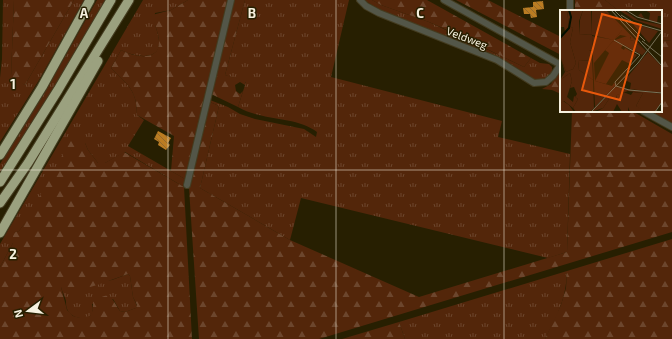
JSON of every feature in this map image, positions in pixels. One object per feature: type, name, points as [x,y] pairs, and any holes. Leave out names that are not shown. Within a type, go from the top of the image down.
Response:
[{"type":"highway","points":[[0,155],[42,87],[90,0]]},
{"type":"highway","points":[[0,182],[58,90],[111,0]]},
{"type":"highway","points":[[0,203],[28,163],[129,0]]},
{"type":"highway","points":[[0,233],[99,60],[104,41]]},
{"type":"street","points":[[187,185],[231,0]]},
{"type":"street","name":"Veldweg","points":[[360,0],[366,6],[379,13],[497,60],[534,83],[546,82],[553,76],[560,66]]},
{"type":"street","points":[[444,0],[560,64]]},
{"type":"street","points":[[645,112],[672,128]]},
{"type":"green space","points":[[3,0],[14,0],[11,76],[25,85],[74,0],[84,0],[39,80],[0,142],[0,78],[2,59]]},
{"type":"green space","points":[[14,0],[74,0],[25,85],[12,79],[11,76]]},
{"type":"green space","points":[[97,0],[105,0],[68,67],[0,175],[0,164],[42,97]]},
{"type":"green space","points":[[143,0],[188,0],[171,10],[155,13],[159,41],[158,48],[155,53],[151,55],[138,56],[121,50],[111,68],[130,88],[137,106],[137,115],[144,120],[128,146],[185,179],[184,187],[125,152],[105,163],[98,163],[88,150],[85,143],[19,231],[14,233],[13,243],[0,267],[0,244]]},
{"type":"green space","points":[[188,0],[228,0],[185,179],[171,171],[174,136],[137,115],[137,106],[130,88],[111,68],[121,50],[138,56],[155,53],[158,49],[159,39],[152,15],[171,10]]},
{"type":"green space","points":[[234,0],[245,0],[225,75],[246,81],[245,85],[240,82],[235,85],[236,91],[240,94],[243,91],[238,107],[211,94]]},
{"type":"green space","points":[[245,0],[349,0],[331,77],[502,121],[498,137],[570,154],[567,252],[548,258],[301,198],[290,240],[200,188],[219,106],[210,102],[210,100],[228,107],[240,114],[255,119],[304,129],[316,137],[317,132],[299,123],[257,115],[238,107],[246,82],[225,75]]},
{"type":"green space","points":[[364,0],[372,0],[381,5],[429,22],[524,67],[531,58],[540,63],[549,64],[552,67],[552,73],[545,79],[536,80],[499,57],[384,13]]},
{"type":"green space","points":[[372,0],[427,0],[531,58],[524,67],[454,33],[429,22],[381,5]]},
{"type":"green space","points":[[456,0],[488,0],[560,36],[560,54]]},
{"type":"green space","points":[[575,0],[605,0],[618,10],[575,10]]},
{"type":"green space","points":[[605,0],[672,0],[672,40],[662,41],[662,10],[618,10]]},
{"type":"green space","points":[[672,40],[672,124],[650,112],[662,112],[662,41]]},
{"type":"green space","points":[[560,72],[560,94],[552,90],[542,89],[551,84],[557,74]]},
{"type":"green space","points":[[210,102],[219,106],[200,188],[290,240],[419,297],[567,252],[572,112],[634,112],[672,134],[672,232],[319,339],[199,339],[189,188]]},
{"type":"green space","points":[[72,138],[85,143],[88,150],[98,163],[105,163],[124,152],[184,187],[192,339],[0,339],[0,267],[13,243],[13,233],[19,231]],"holes":[[[128,274],[130,276],[133,297],[137,305],[136,308],[125,312],[120,311],[110,297],[104,296],[93,302],[93,310],[90,316],[80,318],[73,316],[67,310],[61,287],[80,290]]]},
{"type":"green space","points":[[672,239],[672,339],[545,339],[561,305],[566,288],[567,271]]},
{"type":"green space","points":[[567,271],[563,298],[554,322],[545,339],[405,339],[399,322]]},
{"type":"green space","points":[[128,274],[130,276],[133,297],[137,306],[136,308],[125,312],[120,311],[113,299],[92,304],[92,313],[90,316],[84,318],[78,318],[68,311],[66,307],[66,299],[61,287],[112,280]]},
{"type":"green space","points":[[399,322],[405,339],[342,339]]},
{"type":"building","points":[[543,1],[544,9],[536,10],[537,17],[531,18],[530,14],[524,14],[523,8],[533,7],[533,2]]},
{"type":"building","points":[[158,131],[171,138],[168,143],[170,145],[166,150],[158,145],[159,142],[154,139]]}]
